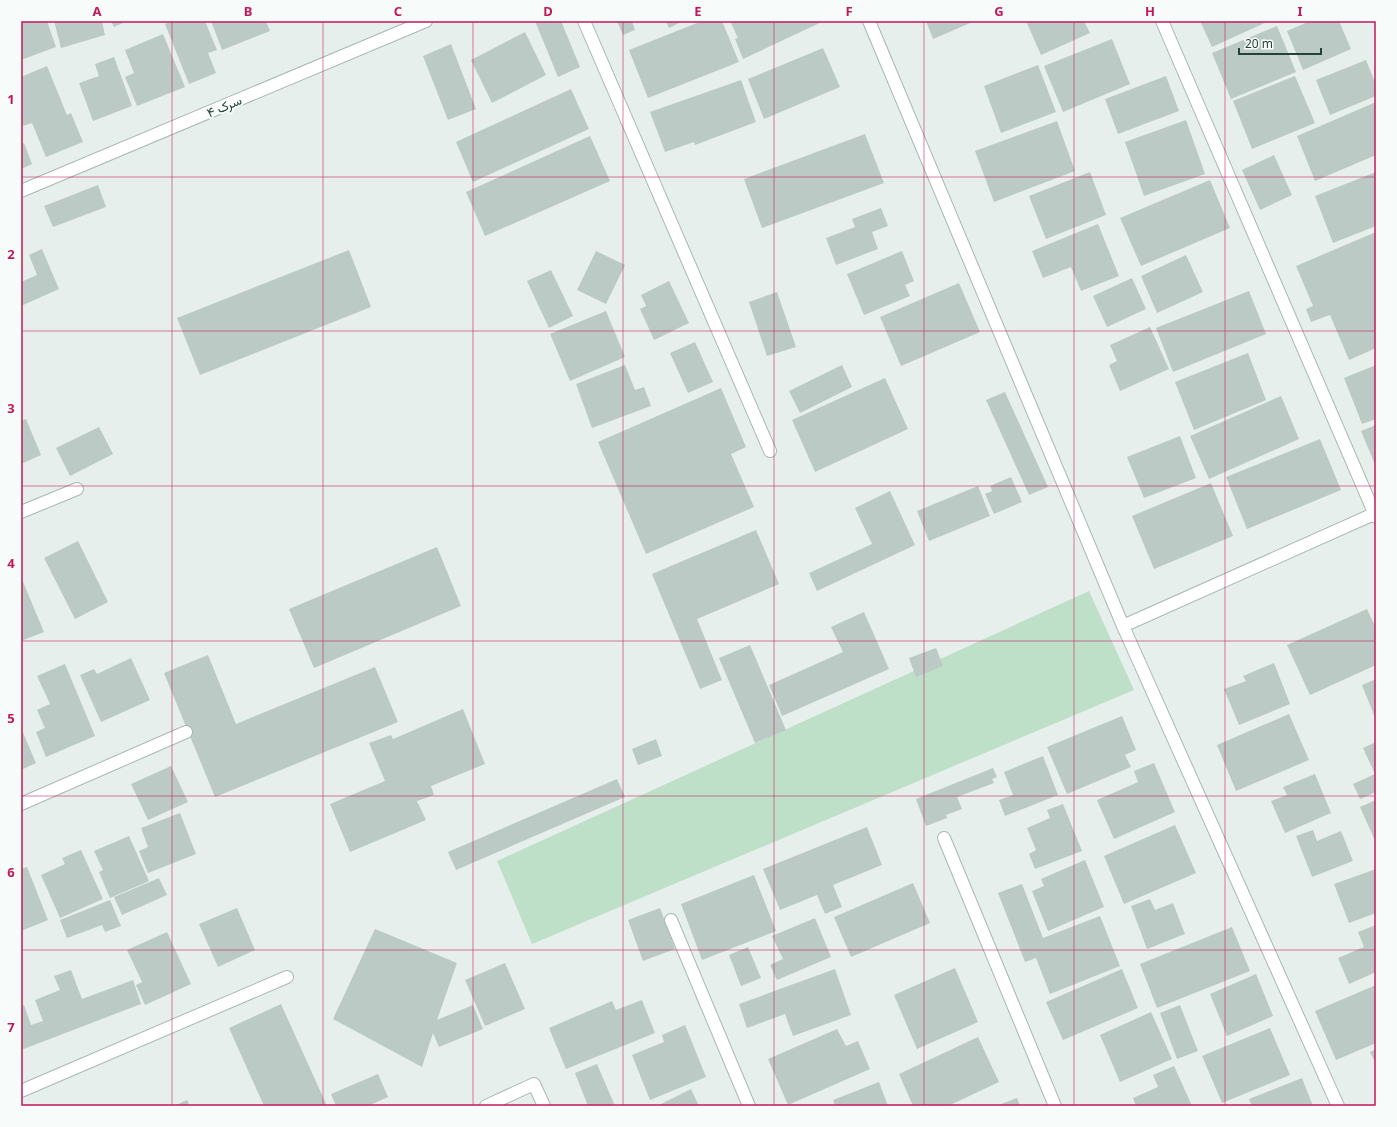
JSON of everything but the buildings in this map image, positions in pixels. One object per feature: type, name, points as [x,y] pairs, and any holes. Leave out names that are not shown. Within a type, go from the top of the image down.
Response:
[{"type":"street","name":"سرک ۴","points":[[21,191],[426,21]]},
{"type":"street","points":[[584,21],[770,451]]},
{"type":"street","points":[[869,21],[1124,626],[1338,1106]]},
{"type":"street","points":[[1124,626],[1375,514],[1162,21]]},
{"type":"street","points":[[21,512],[77,489]]},
{"type":"street","points":[[21,804],[186,732]]},
{"type":"street","points":[[944,838],[1055,1106]]},
{"type":"street","points":[[671,920],[749,1106]]},
{"type":"street","points":[[21,1091],[287,977]]},
{"type":"street","points":[[486,1106],[534,1084],[544,1106]]},
{"type":"green space","points":[[1089,591],[1134,690],[532,944],[497,861]]}]
